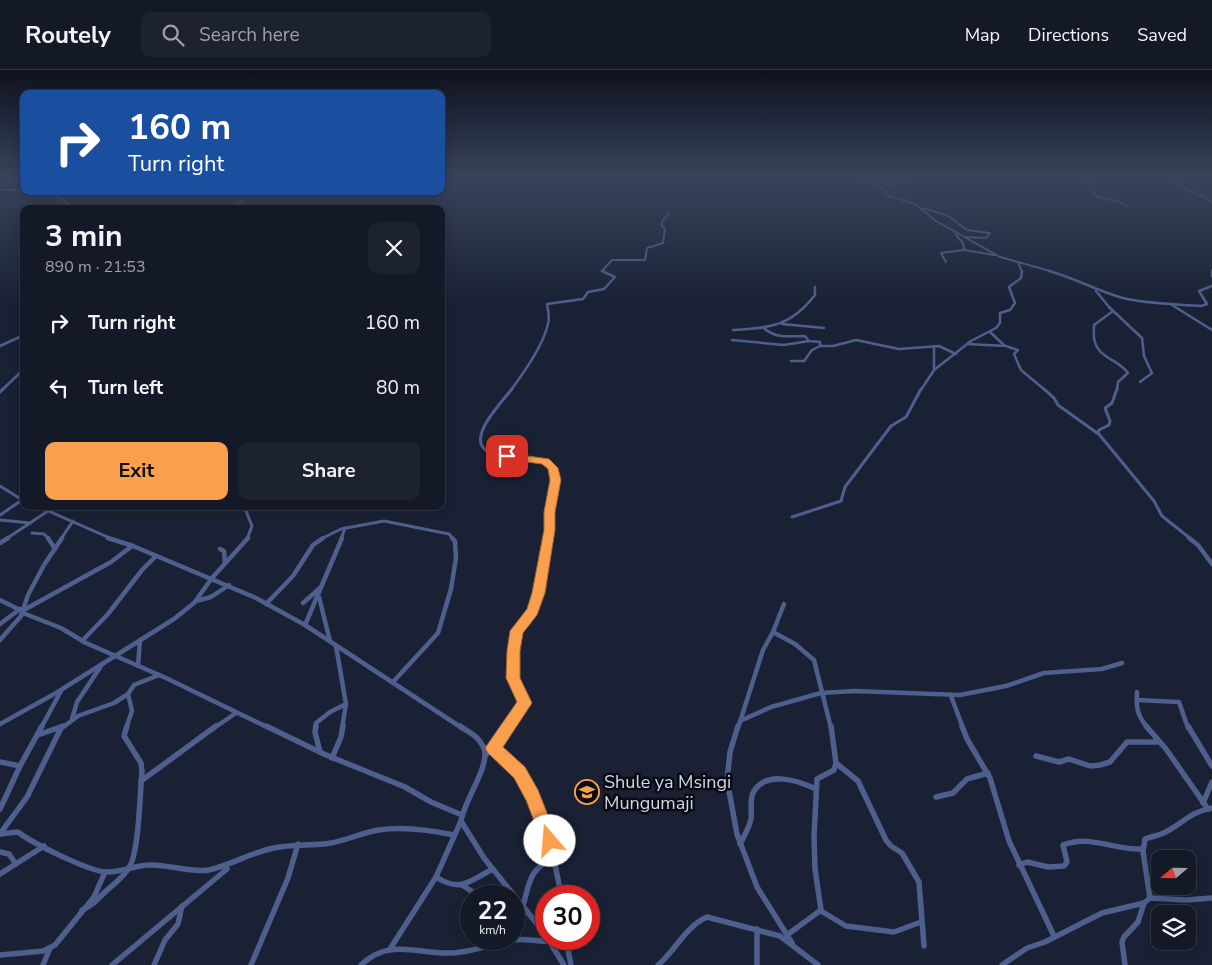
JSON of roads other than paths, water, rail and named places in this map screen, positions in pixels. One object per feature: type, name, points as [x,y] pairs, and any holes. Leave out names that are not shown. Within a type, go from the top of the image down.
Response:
[{"type":"street","points":[[390,949],[436,877],[462,818],[466,800],[485,756],[493,748],[525,703],[513,678],[513,651],[517,631],[532,611],[538,593],[549,530],[555,480],[553,468],[549,463],[540,460],[491,454],[483,447],[481,437],[486,423],[522,375],[544,336],[549,322],[547,304],[580,300],[588,292],[596,293],[606,288],[615,277],[602,271],[612,260],[645,260],[647,248],[663,243],[665,229],[662,222],[664,220]]},
{"type":"street","points":[[935,220],[997,256]]},
{"type":"street","points":[[954,220],[968,230],[990,233],[986,238],[976,236],[965,237]]},
{"type":"street","points":[[957,232],[956,235],[963,243],[964,250]]},
{"type":"street","points":[[946,262],[941,253],[964,250],[997,256],[1067,276],[1093,289],[1100,294],[1112,311],[1142,338],[1143,354],[1152,373],[1148,377],[1142,378],[1140,382]]},
{"type":"street","points":[[792,517],[841,501],[845,487],[891,426],[906,417],[914,400],[934,370],[968,344],[998,326],[1000,313],[1010,310],[1014,304],[1014,294],[1009,287],[1021,278],[1022,270],[1018,262]]},
{"type":"street","points":[[1212,270],[1212,276]]},
{"type":"street","points":[[1206,304],[1199,292],[1206,287],[1212,286]]},
{"type":"street","points":[[782,324],[804,310],[806,304],[815,295],[815,287]]},
{"type":"street","points":[[1093,289],[1128,300],[1212,305]]},
{"type":"street","points":[[1172,304],[1212,330]]},
{"type":"street","points":[[1098,433],[1099,430],[1109,425],[1110,421],[1105,409],[1112,403],[1112,399],[1117,393],[1118,382],[1128,373],[1124,368],[1104,356],[1097,348],[1094,340],[1094,325],[1112,311]]},
{"type":"street","points":[[733,330],[764,328],[782,324],[824,328]]},
{"type":"street","points":[[764,328],[769,333],[777,335],[805,336],[809,341]]},
{"type":"street","points":[[990,332],[1004,345],[1019,351],[1014,354],[1014,359],[1029,380],[1054,398],[1056,404],[1098,433],[1123,460],[1131,474],[1154,501],[1162,516],[1198,545],[1212,564]]},
{"type":"street","points":[[0,346],[20,338]]},
{"type":"street","points":[[732,340],[784,344],[809,341],[819,342],[820,346]]},
{"type":"street","points":[[791,362],[804,361],[812,350],[820,346],[833,346],[856,340],[899,349],[943,347],[956,354]]},
{"type":"street","points":[[968,344],[978,346],[1004,345]]},
{"type":"street","points":[[934,346],[934,370]]},
{"type":"street","points":[[0,392],[20,373]]},
{"type":"street","points":[[0,486],[20,498]]},
{"type":"street","points":[[0,515],[20,502]]},
{"type":"street","points":[[0,543],[48,511],[108,538],[133,546],[212,578],[305,625],[393,682],[476,737],[483,747],[485,756]]},
{"type":"street","points":[[0,724],[62,689],[174,619],[196,601],[212,578],[240,548],[252,531],[252,521],[246,511]]},
{"type":"street","points":[[0,520],[31,523]]},
{"type":"street","points":[[0,637],[22,611],[28,595],[73,521]]},
{"type":"street","points":[[266,604],[293,576],[313,545],[327,535],[346,527],[385,521],[403,526],[445,532],[455,541],[457,553],[454,575],[438,633],[393,682]]},
{"type":"street","points":[[305,625],[346,527]]},
{"type":"street","points":[[32,533],[44,532],[50,537],[55,549]]},
{"type":"street","points":[[0,624],[111,562],[133,546]]},
{"type":"street","points":[[220,549],[224,551],[225,563]]},
{"type":"street","points":[[82,641],[108,614],[142,570],[156,556]]},
{"type":"street","points":[[203,575],[206,587]]},
{"type":"street","points":[[196,601],[212,597],[229,586]]},
{"type":"street","points":[[303,603],[322,587]]},
{"type":"street","points":[[319,595],[330,642]]},
{"type":"street","points":[[0,600],[61,628],[82,641],[159,675],[332,758],[406,787],[462,818],[474,843],[506,885]]},
{"type":"street","points":[[784,604],[773,632],[758,660],[730,752],[727,780],[740,844],[757,887],[792,943]]},
{"type":"street","points":[[773,632],[795,644],[811,657],[817,668],[830,718],[831,748],[836,763],[858,781],[886,840],[891,846],[902,853],[916,876],[920,888],[924,946]]},
{"type":"street","points":[[138,666],[140,640]]},
{"type":"street","points":[[332,758],[341,737],[346,704],[336,646]]},
{"type":"street","points":[[740,721],[754,713],[785,702],[824,694],[866,690],[913,696],[950,696],[982,692],[1043,673],[1108,669],[1122,663]]},
{"type":"street","points":[[72,719],[77,702],[102,664]]},
{"type":"street","points":[[38,735],[61,728],[72,719],[114,704],[128,694],[134,685],[159,675]]},
{"type":"street","points":[[0,809],[20,766],[62,689]]},
{"type":"street","points":[[1137,692],[1136,709],[1141,720],[1166,749],[1203,803],[1210,808]]},
{"type":"street","points":[[82,910],[91,906],[130,866],[136,843],[141,781],[140,763],[124,736],[131,717],[131,702],[128,694]]},
{"type":"street","points":[[950,696],[967,739],[994,786],[1009,841],[1054,936]]},
{"type":"street","points":[[1137,700],[1161,702],[1176,700],[1179,702],[1190,732],[1212,766]]},
{"type":"street","points":[[320,752],[316,724],[330,712],[346,704]]},
{"type":"street","points":[[141,781],[175,758],[208,730],[236,713]]},
{"type":"street","points":[[0,834],[27,797],[61,728]]},
{"type":"street","points":[[1036,756],[1059,762],[1069,759],[1090,766],[1100,765],[1110,762],[1127,742],[1158,742]]},
{"type":"street","points":[[493,748],[514,765],[527,785],[543,819],[556,859],[560,885]]},
{"type":"street","points":[[0,762],[20,766]]},
{"type":"street","points":[[821,911],[815,869],[814,837],[817,779],[834,770],[836,763]]},
{"type":"street","points":[[936,797],[953,793],[967,779],[988,773]]},
{"type":"street","points":[[740,844],[750,824],[754,792],[758,787],[778,780],[798,782],[816,789]]},
{"type":"street","points":[[1203,803],[1212,782]]},
{"type":"street","points":[[1150,898],[1143,848],[1145,840],[1151,836],[1162,834],[1180,821],[1210,808]]},
{"type":"street","points":[[0,834],[18,832],[32,843],[44,846],[83,866],[105,872],[124,871],[147,865],[168,866],[187,870],[207,870],[230,864],[265,850],[298,844],[330,843],[379,830],[425,829],[454,835]]},
{"type":"street","points":[[1019,865],[1027,862],[1048,867],[1064,866],[1067,862],[1063,845],[1084,841],[1099,840],[1136,850],[1143,848]]},
{"type":"street","points":[[251,965],[288,878],[298,844]]},
{"type":"street","points":[[0,874],[44,846]]},
{"type":"street","points":[[0,852],[9,854],[16,864]]},
{"type":"street","points":[[535,922],[525,909],[534,871],[542,862],[556,859]]},
{"type":"street","points":[[112,965],[171,918],[182,906],[227,869]]},
{"type":"street","points":[[462,885],[493,869]]},
{"type":"street","points":[[0,955],[34,952],[50,948],[62,939],[82,910],[94,897],[105,872]]},
{"type":"street","points":[[436,877],[449,885],[460,885]]},
{"type":"street","points":[[1002,965],[1027,948],[1045,942],[1102,913],[1126,905],[1144,902],[1150,898],[1186,900],[1212,898]]},
{"type":"street","points":[[1125,965],[1122,942],[1124,937],[1138,922],[1144,902]]},
{"type":"street","points":[[154,965],[165,940],[178,924],[182,906]]},
{"type":"street","points":[[821,911],[846,926],[894,932],[921,922]]},
{"type":"street","points":[[787,935],[821,911]]},
{"type":"street","points":[[661,964],[678,945],[690,926],[707,917],[780,936],[792,943],[818,965]]},
{"type":"street","points":[[757,929],[757,965]]},
{"type":"street","points":[[361,965],[374,953],[390,949],[417,949],[451,953],[518,939],[535,942]]},
{"type":"street","points":[[42,965],[50,948]]},
{"type":"street","points":[[555,950],[564,965]]},
{"type":"street","points":[[568,950],[571,965]]},
{"type":"place","name":"Shule ya Msingi Mungumaji","points":[[587,792]]}]
